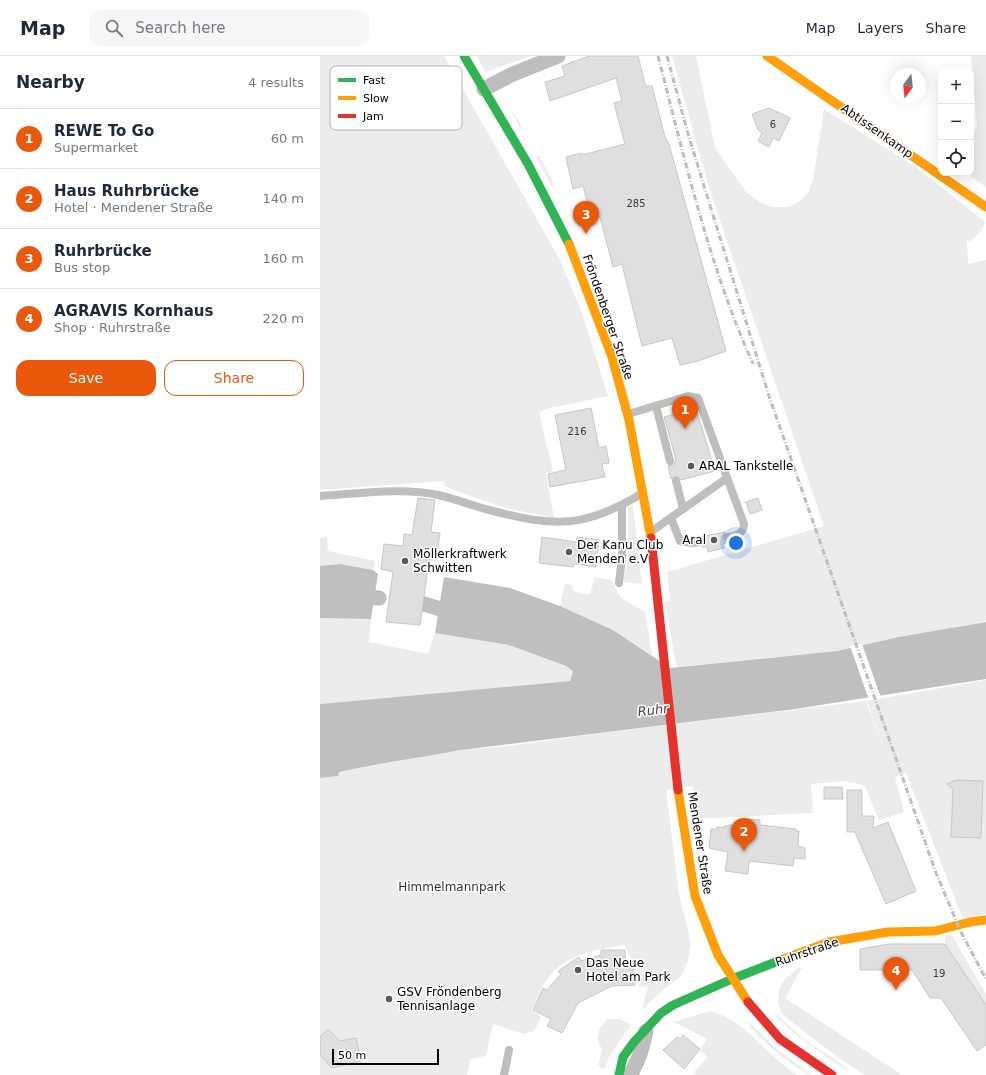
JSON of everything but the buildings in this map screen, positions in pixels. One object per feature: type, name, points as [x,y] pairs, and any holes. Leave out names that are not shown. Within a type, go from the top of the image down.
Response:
[{"type":"main road","name":"Fröndenberger Straße","points":[[464,56],[528,164],[567,239],[612,357],[627,414],[644,493],[670,707]]},
{"type":"main road","name":"Abtissenkamp","points":[[767,56],[986,207]]},
{"type":"main road","name":"Mendener Straße","points":[[670,707],[681,812],[695,896],[718,955],[732,979],[760,1018],[780,1039],[832,1075]]},
{"type":"main road","name":"Ruhrstraße","points":[[619,1075],[623,1057],[634,1042],[646,1031],[661,1013],[673,1005],[732,979],[829,942],[888,932],[935,931],[970,922],[986,920]]},
{"type":"street","points":[[484,89],[513,74],[558,56]]},
{"type":"street","name":"Ruhrstraße","points":[[630,1075],[636,1066],[643,1047],[646,1031]]},
{"type":"lane","points":[[627,414],[688,396],[698,398],[744,528],[737,535],[727,537]]},
{"type":"lane","points":[[656,406],[670,461]]},
{"type":"lane","points":[[650,533],[727,478]]},
{"type":"lane","points":[[676,481],[683,509]]},
{"type":"lane","points":[[320,496],[415,491],[438,495],[516,516],[546,522],[569,523],[588,520],[622,506],[644,493]]},
{"type":"lane","points":[[619,583],[622,558],[622,506]]},
{"type":"lane","points":[[671,518],[680,541],[692,543],[701,542]]},
{"type":"lane","points":[[504,1075],[509,1050]]},
{"type":"green space","points":[[320,56],[444,56],[450,66],[330,66],[330,130],[462,130],[462,88],[560,260],[582,313],[608,396],[550,408],[539,412],[553,472],[546,473],[554,518],[505,508],[446,487],[443,481],[320,490]]},
{"type":"green space","points":[[476,56],[530,56],[486,72]]},
{"type":"green space","points":[[672,56],[696,56],[715,148],[747,193],[760,202],[772,207],[789,207],[799,202],[809,191],[813,180],[824,109],[917,168],[984,221],[981,231],[967,242],[968,264],[986,260],[986,621],[837,651],[677,667],[664,603],[670,600],[667,572],[824,526],[710,191]]},
{"type":"green space","points":[[971,56],[986,56],[986,187],[970,176],[974,176],[974,130],[977,128],[974,68],[972,68]]},
{"type":"green space","points":[[510,108],[522,126],[520,128]]},
{"type":"green space","points":[[539,155],[554,184],[552,187],[536,156]]},
{"type":"green space","points":[[633,505],[642,584],[623,582],[628,559],[628,508]]},
{"type":"green space","points":[[327,537],[328,551],[375,561],[373,570],[340,564],[320,566],[320,538]]},
{"type":"green space","points":[[595,577],[611,580],[621,598],[645,612],[652,655],[613,630],[560,606],[565,583],[571,585],[574,591],[582,594],[590,594]]},
{"type":"green space","points":[[320,618],[371,619],[369,642],[428,654],[435,633],[509,645],[566,666],[573,671],[570,681],[320,704]]},
{"type":"green space","name":"Himmelmannpark","points":[[986,680],[986,914],[963,919],[906,773],[895,777],[904,812],[879,820],[865,786],[845,781],[811,784],[813,813],[696,819],[693,786],[666,790],[679,894],[691,943],[688,961],[681,977],[665,988],[642,1010],[648,986],[639,987],[637,968],[633,964],[625,945],[601,949],[567,961],[549,976],[542,987],[532,1010],[541,1017],[534,1031],[523,1034],[493,1024],[486,1056],[470,1059],[467,1075],[320,1075],[320,778],[338,776],[338,772],[461,750],[508,746],[866,701],[889,763],[867,701]]},
{"type":"green space","points":[[951,934],[986,994],[986,1005],[945,944],[945,936]]},
{"type":"green space","points":[[798,968],[802,968],[785,998],[902,1075],[865,1075],[835,1055],[783,1015],[778,1004],[779,990],[784,980]]},
{"type":"green space","points":[[710,1011],[722,1015],[745,1030],[797,1075],[696,1075],[694,1072],[708,1057],[700,1051],[707,1039],[674,1022]]},
{"type":"green space","points":[[774,1014],[776,1014],[802,1038],[847,1068],[846,1070],[796,1035]]},
{"type":"green space","points":[[607,1019],[620,1019],[631,1025],[612,1052],[604,1069],[598,1066],[602,1050],[597,1038],[600,1028]]},
{"type":"green space","points":[[748,1021],[774,1047],[812,1075],[798,1068],[765,1042],[750,1026]]},
{"type":"water","points":[[340,564],[373,570],[378,574],[371,619],[320,618],[320,566]]},
{"type":"water","name":"Ruhr","points":[[444,577],[510,588],[560,606],[613,630],[670,668],[837,651],[899,637],[986,622],[986,679],[795,709],[461,750],[354,769],[339,772],[338,776],[320,778],[320,704],[570,681],[573,671],[566,666],[509,645],[435,633]]},
{"type":"pier","points":[[862,644],[881,698],[869,700],[850,646]]},
{"type":"waterway","points":[[320,594],[379,598]]},
{"type":"waterway","points":[[424,604],[457,614]]},
{"type":"railway","points":[[658,56],[688,173],[711,251],[737,327],[753,364]]},
{"type":"railway","points":[[667,56],[688,134],[769,396],[936,873],[961,932],[986,979]]},
{"type":"traffic: fast","points":[[464,56],[528,164],[569,244]]},
{"type":"traffic: fast","points":[[619,1075],[623,1057],[634,1042],[661,1013],[673,1005],[732,979],[781,960]]},
{"type":"traffic: slow","points":[[767,56],[986,207]]},
{"type":"traffic: slow","points":[[569,244],[612,357],[629,420],[651,538]]},
{"type":"traffic: slow","points":[[678,790],[695,896],[718,955],[748,1002]]},
{"type":"traffic: slow","points":[[781,960],[829,942],[888,932],[935,931],[970,922],[986,920]]},
{"type":"traffic: jam","points":[[651,538],[678,790]]},
{"type":"traffic: jam","points":[[748,1002],[780,1039],[832,1075]]},
{"type":"place","name":"Ruhrbrücke","points":[[586,234]]},
{"type":"place","name":"REWE To Go","points":[[685,429]]},
{"type":"place","name":"ARAL Tankstelle","points":[[691,466]]},
{"type":"place","name":"Aral","points":[[714,540]]},
{"type":"place","name":"Der Kanu Club Menden e.V","points":[[569,552]]},
{"type":"place","name":"Möllerkraftwerk Schwitten","points":[[405,561]]},
{"type":"place","name":"Haus Ruhrbrücke","points":[[744,851]]},
{"type":"place","name":"Das Neue Hotel am Park","points":[[578,970]]},
{"type":"place","name":"AGRAVIS Kornhaus","points":[[896,990]]},
{"type":"place","name":"GSV Fröndenberg Tennisanlage","points":[[389,999]]}]
